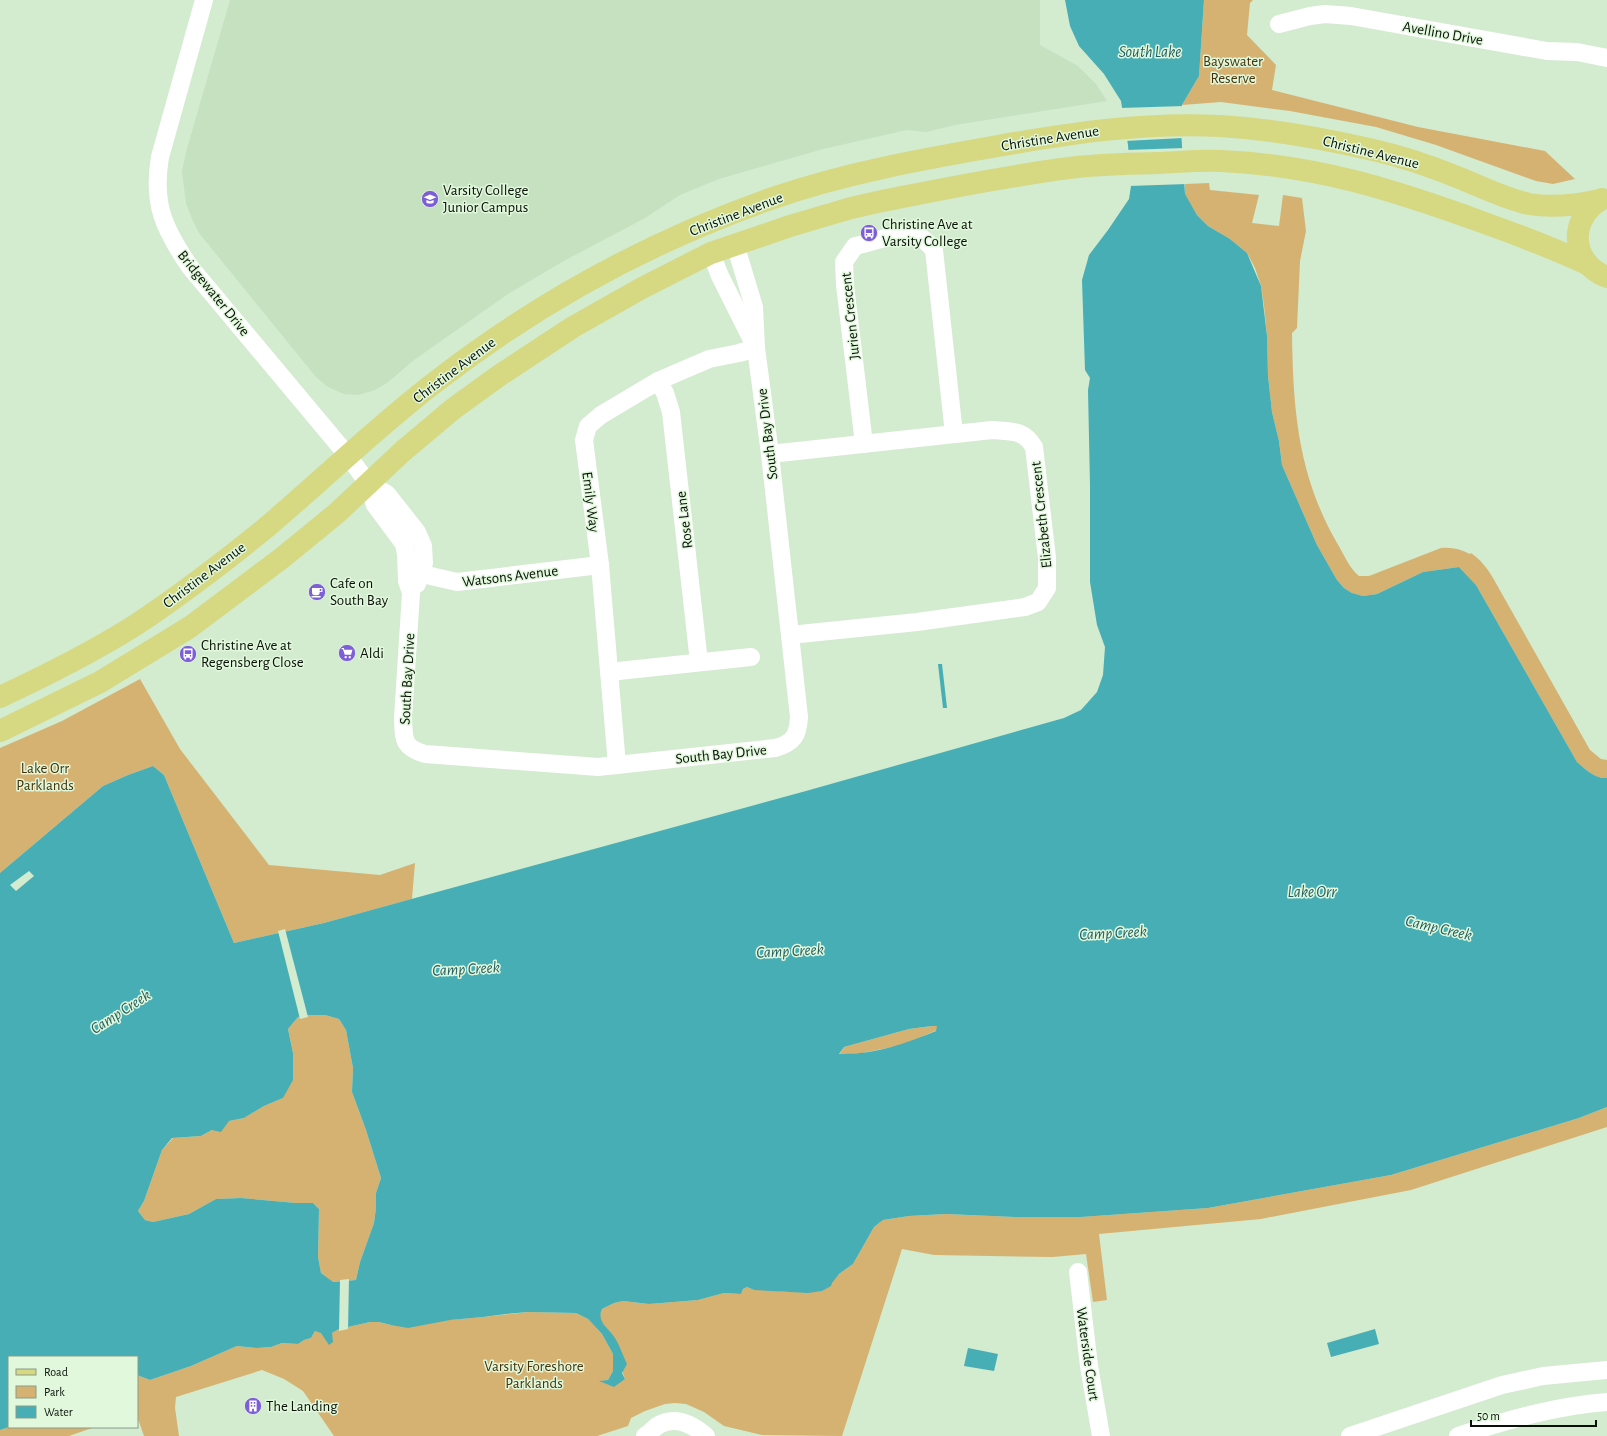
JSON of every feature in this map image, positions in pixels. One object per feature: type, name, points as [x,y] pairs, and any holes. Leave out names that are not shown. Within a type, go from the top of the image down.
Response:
[{"type":"main road","name":"Christine Avenue","points":[[0,697],[85,654],[133,627],[161,608],[219,565],[261,531],[386,422],[494,339],[568,292],[621,264],[703,225],[789,194],[880,168],[994,146],[1108,129],[1199,125],[1224,126],[1266,131],[1369,148],[1453,175],[1501,196],[1530,204],[1560,206],[1581,204],[1604,197]]},
{"type":"main road","name":"Christine Avenue","points":[[0,731],[100,682],[190,628],[282,558],[337,513],[368,483],[453,409],[500,375],[573,328],[642,288],[711,253],[790,226],[851,208],[882,201],[1069,168],[1108,164],[1219,161],[1282,166],[1334,175],[1423,200],[1543,244],[1587,264],[1597,272],[1607,277]]},
{"type":"main road","name":"Christine Avenue","points":[[1587,264],[1581,253],[1578,241],[1578,229],[1586,212],[1604,197]]},
{"type":"main road","points":[[723,217],[735,244]]},
{"type":"main road","points":[[703,225],[711,253]]},
{"type":"street","name":"Bridgewater Drive","points":[[204,0],[160,156],[157,172],[159,204],[164,224],[173,243],[190,267],[348,456],[368,483]]},
{"type":"street","name":"Avellino Drive","points":[[1279,24],[1310,16],[1326,14],[1351,16],[1547,51],[1577,52],[1607,58]]},
{"type":"street","name":"Jurien Crescent","points":[[864,444],[845,285],[844,262],[855,246],[902,234],[916,235],[928,241],[934,250],[954,434]]},
{"type":"street","name":"South Bay Drive","points":[[368,483],[375,505],[404,544],[406,555],[407,581],[411,593],[404,737],[408,746],[412,750],[425,754],[598,767],[785,746],[792,740],[798,727],[799,717],[770,454],[756,348],[754,306],[735,244]]},
{"type":"street","name":"South Bay Drive","points":[[711,253],[720,276],[756,348]]},
{"type":"street","name":"Emily Way","points":[[617,765],[600,565],[584,444],[588,426],[601,415],[658,382],[709,359],[739,354],[756,348]]},
{"type":"street","name":"Rose Lane","points":[[658,382],[665,393],[671,412],[699,662]]},
{"type":"street","name":"Elizabeth Crescent","points":[[770,454],[992,430],[1019,432],[1028,437],[1034,447],[1047,558],[1047,588],[1038,602],[1025,607],[917,622],[790,635]]},
{"type":"street","name":"South Bay Drive","points":[[368,483],[387,494],[416,532],[423,546],[424,563],[422,574],[411,593]]},
{"type":"street","name":"Watsons Avenue","points":[[422,574],[457,582],[600,565]]},
{"type":"street","points":[[608,672],[751,657]]},
{"type":"street","name":"Waterside Court","points":[[1078,1272],[1089,1366],[1101,1436]]},
{"type":"street","points":[[1350,1436],[1502,1385],[1543,1376],[1607,1370]]},
{"type":"street","points":[[1458,1436],[1530,1414],[1558,1408],[1607,1402]]},
{"type":"street","points":[[647,1435],[657,1426],[667,1422],[677,1421],[688,1423],[702,1433]]},
{"type":"shaded area","name":"Varsity College Junior Campus","points":[[230,0],[1040,0],[1040,45],[1078,66],[1096,84],[1107,101],[955,125],[926,132],[907,130],[823,149],[719,179],[680,195],[645,218],[562,262],[508,294],[414,360],[387,383],[375,390],[358,395],[344,394],[328,387],[316,377],[199,233],[186,203],[182,171],[186,152]]},
{"type":"green space","name":"Bayswater Reserve","points":[[1204,0],[1253,0],[1250,3],[1247,35],[1276,65],[1272,90],[1418,127],[1545,151],[1575,179],[1553,184],[1536,181],[1436,145],[1376,127],[1290,111],[1221,102],[1182,105],[1199,76]]},
{"type":"green space","points":[[1209,183],[1210,190],[1259,195],[1252,223],[1279,226],[1283,195],[1302,198],[1306,231],[1300,261],[1297,328],[1292,333],[1296,415],[1306,467],[1314,492],[1324,518],[1349,565],[1359,576],[1369,576],[1441,548],[1456,549],[1470,554],[1471,553],[1475,556],[1484,564],[1493,578],[1590,750],[1601,759],[1607,760],[1607,778],[1594,775],[1577,762],[1476,585],[1459,567],[1423,572],[1377,594],[1363,596],[1352,593],[1344,588],[1337,580],[1317,545],[1282,465],[1279,441],[1272,412],[1268,376],[1267,336],[1264,306],[1261,286],[1255,268],[1247,253],[1230,239],[1208,226],[1197,215],[1185,195],[1185,184]]},
{"type":"green space","name":"Lake Orr Parklands","points":[[140,679],[180,749],[269,865],[380,875],[415,863],[412,899],[324,923],[234,943],[164,775],[153,766],[103,786],[0,873],[0,748],[62,721]]},
{"type":"green space","points":[[308,1015],[325,1015],[339,1019],[346,1030],[353,1068],[352,1092],[381,1178],[376,1193],[374,1223],[360,1262],[356,1280],[332,1282],[321,1273],[318,1257],[319,1209],[313,1203],[241,1198],[216,1199],[189,1214],[153,1222],[145,1220],[138,1211],[144,1201],[162,1150],[173,1138],[201,1136],[229,1121],[244,1118],[264,1106],[283,1098],[293,1053],[288,1029],[298,1017]]},
{"type":"green space","points":[[937,1026],[937,1030],[903,1045],[862,1053],[839,1055],[844,1047],[909,1029]]},
{"type":"green space","name":"Varsity Foreshore Parklands","points":[[1607,1107],[1607,1127],[1411,1190],[1261,1219],[1099,1234],[1107,1300],[1093,1302],[1086,1254],[1053,1257],[934,1255],[902,1249],[842,1436],[762,1435],[724,1426],[704,1412],[686,1404],[675,1403],[665,1404],[645,1411],[631,1418],[628,1426],[597,1436],[334,1436],[303,1391],[284,1379],[262,1370],[176,1397],[175,1408],[179,1436],[144,1436],[138,1419],[138,1375],[150,1380],[191,1366],[237,1346],[257,1348],[271,1347],[282,1343],[298,1344],[311,1338],[315,1331],[332,1333],[339,1329],[370,1322],[379,1322],[391,1325],[528,1312],[576,1313],[588,1319],[602,1334],[613,1354],[613,1371],[608,1380],[600,1381],[625,1379],[607,1330],[600,1319],[602,1309],[614,1303],[623,1301],[649,1304],[698,1300],[724,1293],[741,1294],[743,1289],[747,1287],[754,1290],[763,1289],[786,1292],[822,1291],[839,1274],[853,1264],[874,1227],[883,1220],[909,1216],[946,1214],[1014,1217],[1081,1217],[1208,1208],[1391,1175],[1579,1118]]},
{"type":"green space","points":[[8,1427],[92,1428],[69,1436],[0,1436],[0,1430]]},
{"type":"water","name":"Lake Orr","points":[[1065,0],[1204,0],[1199,76],[1182,105],[1180,114],[1185,194],[1197,215],[1208,226],[1230,239],[1247,253],[1261,286],[1267,336],[1268,376],[1272,412],[1279,441],[1282,465],[1317,545],[1337,580],[1344,588],[1352,593],[1363,596],[1377,594],[1423,572],[1459,567],[1476,585],[1577,762],[1594,775],[1607,778],[1607,1107],[1579,1118],[1391,1175],[1208,1208],[1081,1217],[1014,1217],[946,1214],[909,1216],[883,1220],[874,1227],[853,1264],[839,1274],[831,1286],[822,1291],[808,1293],[754,1290],[747,1287],[743,1289],[741,1294],[724,1293],[698,1300],[649,1304],[623,1301],[614,1303],[602,1309],[602,1321],[615,1338],[627,1364],[622,1373],[625,1379],[614,1387],[599,1381],[608,1380],[613,1371],[613,1354],[602,1334],[588,1319],[576,1313],[528,1312],[450,1320],[408,1328],[379,1322],[370,1322],[339,1329],[332,1333],[333,1342],[329,1345],[321,1333],[315,1331],[311,1338],[298,1344],[282,1343],[271,1347],[257,1348],[237,1346],[191,1366],[150,1380],[138,1375],[138,1356],[8,1356],[8,1427],[0,1430],[0,873],[103,786],[153,766],[164,775],[234,943],[324,923],[806,791],[1064,718],[1081,710],[1097,692],[1103,675],[1105,647],[1097,625],[1090,582],[1088,390],[1090,378],[1085,370],[1082,280],[1089,255],[1129,199],[1131,186],[1128,145],[1121,101],[1104,74],[1079,46],[1070,26]],"holes":[[[308,1015],[325,1015],[339,1019],[346,1030],[353,1068],[352,1092],[381,1178],[376,1193],[374,1223],[360,1262],[356,1280],[333,1282],[321,1273],[318,1257],[319,1209],[313,1203],[241,1198],[216,1199],[189,1214],[153,1222],[145,1220],[138,1211],[144,1201],[162,1150],[172,1138],[201,1136],[212,1130],[221,1132],[229,1121],[244,1118],[264,1106],[283,1098],[293,1080],[293,1053],[288,1029],[298,1017]],[[937,1026],[936,1031],[889,1048],[864,1053],[839,1054],[844,1047],[909,1029]]]},
{"type":"water","points":[[938,664],[942,664],[947,708],[943,708]]},
{"type":"water","points":[[1375,1329],[1379,1344],[1331,1357],[1327,1343]]},
{"type":"water","points":[[968,1348],[998,1354],[994,1371],[964,1366]]},
{"type":"pier","points":[[1184,106],[1182,114],[1183,138],[1125,141],[1120,108]]},
{"type":"pier","points":[[1184,148],[1187,184],[1129,186],[1126,150]]},
{"type":"pier","points":[[29,871],[34,876],[16,891],[10,885]]},
{"type":"pier","points":[[285,929],[308,1017],[300,1019],[278,931]]},
{"type":"pier","points":[[349,1279],[348,1329],[339,1331],[340,1280]]},
{"type":"place","name":"Varsity College Junior Campus","points":[[430,199]]},
{"type":"place","name":"Christine Ave at Varsity College","points":[[869,233]]},
{"type":"place","name":"Cafe on South Bay","points":[[317,592]]},
{"type":"place","name":"Aldi","points":[[347,653]]},
{"type":"place","name":"Christine Ave at Regensberg Close","points":[[188,654]]},
{"type":"place","name":"The Landing","points":[[253,1406]]},
{"type":"water label","name":"South Lake","points":[[1150,51]]},
{"type":"water label","name":"Camp Creek","points":[[1439,927]]},
{"type":"water label","name":"Camp Creek","points":[[1113,932]]},
{"type":"water label","name":"Camp Creek","points":[[790,950]]},
{"type":"water label","name":"Camp Creek","points":[[466,968]]},
{"type":"water label","name":"Camp Creek","points":[[120,1011]]}]
